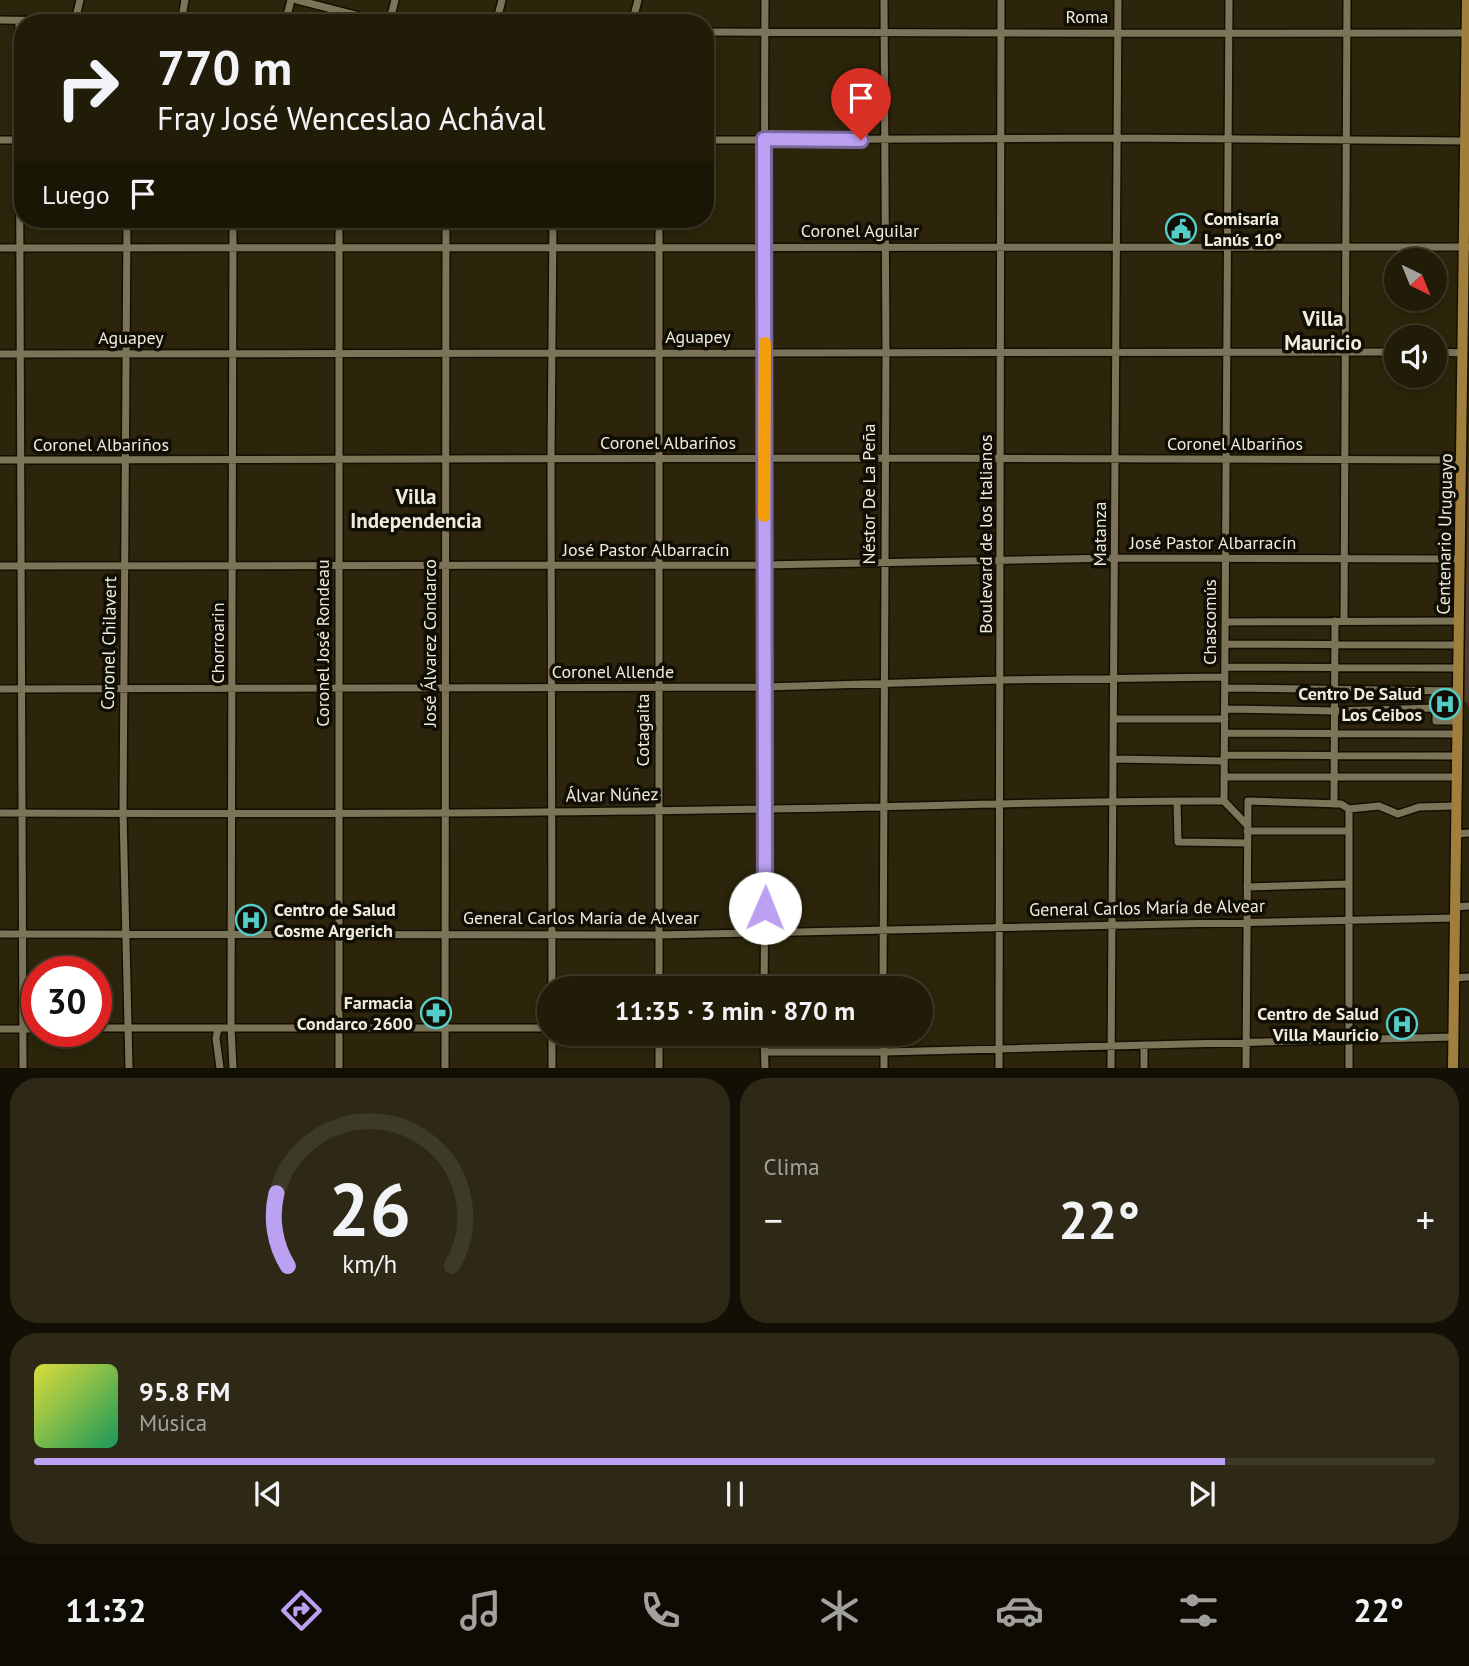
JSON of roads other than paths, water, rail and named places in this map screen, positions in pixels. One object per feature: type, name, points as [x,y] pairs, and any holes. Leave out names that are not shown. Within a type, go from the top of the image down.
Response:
[{"type":"main road","name":"Centenario Uruguayo","points":[[1453,1068],[1457,734],[1461,717],[1458,668],[1467,247],[1467,0]]},
{"type":"street","points":[[297,0],[351,14]]},
{"type":"street","points":[[764,976],[767,809],[764,565],[765,0]]},
{"type":"street","name":"Néstor De La Peña","points":[[883,976],[886,352],[884,0]]},
{"type":"street","name":"Boulevard de los Italianos","points":[[999,1068],[1001,0]]},
{"type":"street","name":"Matanza","points":[[1111,1068],[1118,0]]},
{"type":"street","name":"Chascomús","points":[[1224,801],[1229,0]]},
{"type":"street","points":[[1344,621],[1347,0]]},
{"type":"street","name":"Roma","points":[[714,32],[1468,33]]},
{"type":"street","points":[[714,140],[1118,138],[1467,141]]},
{"type":"street","points":[[19,228],[21,956]]},
{"type":"street","name":"Coronel Chilavert","points":[[127,228],[123,813],[129,1068]]},
{"type":"street","name":"Chorroarin","points":[[233,228],[233,1068]]},
{"type":"street","name":"Coronel José Rondeau","points":[[339,228],[339,1068]]},
{"type":"street","name":"José Álvarez Condarco","points":[[445,1068],[446,228]]},
{"type":"street","points":[[552,976],[553,228]]},
{"type":"street","name":"Cotagaita","points":[[659,228],[659,976]]},
{"type":"street","name":"Coronel Aguilar","points":[[0,248],[1467,247]]},
{"type":"street","name":"Aguapey","points":[[0,354],[1384,352]]},
{"type":"street","points":[[1447,352],[1463,353]]},
{"type":"street","name":"Coronel Albariños","points":[[0,460],[1461,460]]},
{"type":"street","name":"José Pastor Albarracín","points":[[0,566],[764,565],[1115,558],[1460,559]]},
{"type":"street","points":[[1334,804],[1335,621]]},
{"type":"street","points":[[1226,622],[1459,621]]},
{"type":"street","points":[[1225,644],[1459,645]]},
{"type":"street","points":[[1225,667],[1458,668]]},
{"type":"street","name":"Coronel Allende","points":[[0,690],[765,687],[1225,677]]},
{"type":"street","points":[[1225,688],[1458,691]]},
{"type":"street","points":[[1436,691],[1436,721],[1461,717]]},
{"type":"street","points":[[1225,709],[1335,711],[1436,708]]},
{"type":"street","points":[[1115,719],[1225,719]]},
{"type":"street","points":[[1225,733],[1457,734]]},
{"type":"street","points":[[1114,759],[1457,756]]},
{"type":"street","points":[[1224,777],[1457,777]]},
{"type":"street","points":[[1177,801],[1178,842],[1247,843]]},
{"type":"street","points":[[1224,801],[1247,828],[1349,831]]},
{"type":"street","name":"Álvar Núñez","points":[[0,813],[767,809],[1224,801]]},
{"type":"street","points":[[1246,1068],[1248,801],[1340,804],[1349,809],[1379,806],[1398,814],[1419,807],[1456,806]]},
{"type":"street","points":[[1349,809],[1349,1068]]},
{"type":"street","points":[[1456,834],[1469,833]]},
{"type":"street","points":[[1247,887],[1349,884]]},
{"type":"street","points":[[1455,906],[1469,906]]},
{"type":"street","name":"General Carlos María de Alvear","points":[[0,934],[658,935],[1455,918]]},
{"type":"street","points":[[1454,978],[1469,977]]},
{"type":"street","points":[[112,1028],[537,1028]]},
{"type":"street","points":[[0,1029],[21,1029]]},
{"type":"street","points":[[218,1029],[216,1038],[220,1068]]},
{"type":"street","points":[[765,1052],[884,1052],[1454,1037]]},
{"type":"street","points":[[1144,1045],[1144,1068]]},
{"type":"street","points":[[552,1046],[552,1068]]},
{"type":"street","points":[[659,1046],[659,1068]]},
{"type":"street","points":[[765,1046],[765,1068]]},
{"type":"street","points":[[884,1046],[884,1068]]},
{"type":"street","points":[[22,1047],[23,1068]]},
{"type":"place","name":"Comisaría Lanús 10°","points":[[1181,229]]},
{"type":"place","name":"Centro De Salud Los Ceibos","points":[[1445,704]]},
{"type":"place","name":"Centro de Salud Cosme Argerich","points":[[251,920]]},
{"type":"place","name":"Farmacia Condarco 2600","points":[[436,1013]]},
{"type":"place","name":"Centro de Salud Villa Mauricio","points":[[1402,1024]]},
{"type":"district","name":"Villa Mauricio","points":[[1323,331]]},
{"type":"district","name":"Villa Independencia","points":[[416,509]]}]
